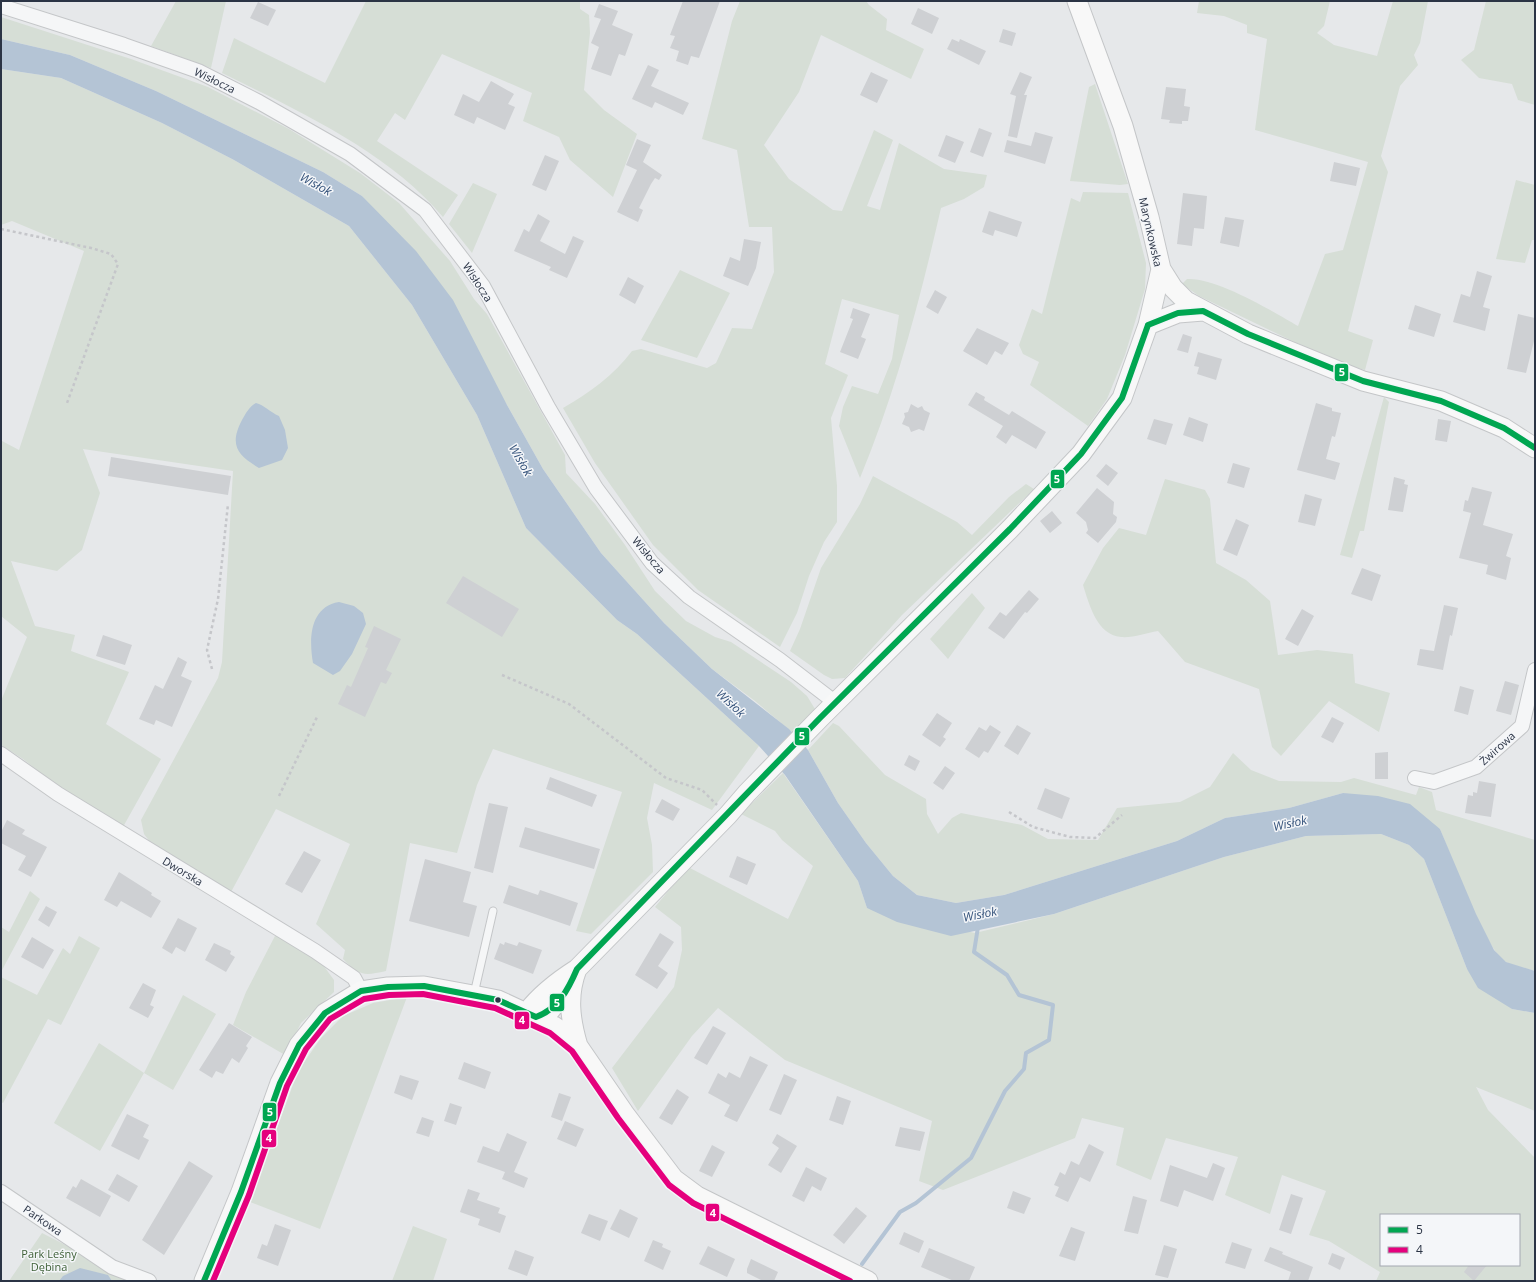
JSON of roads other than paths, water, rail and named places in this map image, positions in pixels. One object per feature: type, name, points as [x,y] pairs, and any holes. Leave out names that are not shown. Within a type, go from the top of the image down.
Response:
[{"type":"street","name":"Marynkowska","points":[[532,1015],[537,1000],[556,983],[574,976],[728,815],[746,793],[1081,454],[1122,398],[1148,325],[1161,269],[1149,217],[1123,126],[1077,1]]},
{"type":"street","name":"Wisłocza","points":[[1,6],[124,45],[198,71],[259,102],[350,154],[425,210],[483,286],[548,407],[596,488],[652,563],[689,597],[780,660],[836,703]]},
{"type":"street","points":[[1161,269],[1173,288],[1186,301],[1254,337],[1363,381],[1441,400],[1504,428],[1535,448]]},
{"type":"street","points":[[1148,325],[1178,313],[1203,311]]},
{"type":"street","name":"Żwirowa","points":[[1415,778],[1434,782],[1476,767],[1522,726],[1535,670]]},
{"type":"street","name":"Dworska","points":[[1,754],[58,794],[315,951],[354,978],[361,991]]},
{"type":"street","points":[[574,976],[571,1024],[578,1046]]},
{"type":"street","points":[[204,1281],[241,1192],[280,1083],[299,1045],[325,1013],[361,991],[388,987],[424,986],[498,1000],[532,1015],[567,1035],[578,1046],[624,1113],[674,1179],[697,1196],[868,1281]]},
{"type":"street","name":"Parkowa","points":[[1,1192],[112,1267],[149,1281]]},
{"type":"lane","points":[[474,995],[493,911]]},
{"type":"water","name":"Wisłok","points":[[1,39],[70,55],[156,91],[323,172],[362,196],[416,251],[453,300],[507,405],[543,469],[601,553],[664,623],[712,669],[789,729],[808,750],[838,803],[866,843],[893,876],[917,895],[956,903],[1004,895],[1177,841],[1225,818],[1289,808],[1343,793],[1378,796],[1410,804],[1440,829],[1476,914],[1494,950],[1506,962],[1535,971],[1535,1013],[1512,1009],[1478,988],[1467,969],[1424,859],[1409,845],[1381,834],[1306,836],[1224,857],[1054,914],[951,936],[897,922],[867,908],[858,881],[785,775],[759,746],[637,634],[617,620],[526,528],[477,415],[412,305],[349,226],[234,160],[162,123],[61,78],[1,69]]},
{"type":"water","points":[[256,403],[262,405],[279,416],[285,430],[288,448],[282,460],[259,468],[245,459],[237,448],[236,443],[236,436],[242,420],[250,408]]},
{"type":"water","points":[[339,602],[354,606],[363,613],[366,624],[352,654],[340,671],[333,675],[313,663],[311,644],[313,626],[317,617],[322,610],[329,605]]},
{"type":"water","points":[[80,1268],[108,1275],[112,1281],[59,1281],[63,1276]]},
{"type":"waterway","name":"Wisłok","points":[[862,1264],[900,1212],[916,1203],[971,1158],[1005,1091],[1024,1069],[1026,1053],[1049,1040],[1053,1005],[1019,995],[1007,975],[974,952],[978,927]]},
{"type":"park label","name":"Park Leśny Dębina","points":[[49,1259]]}]
